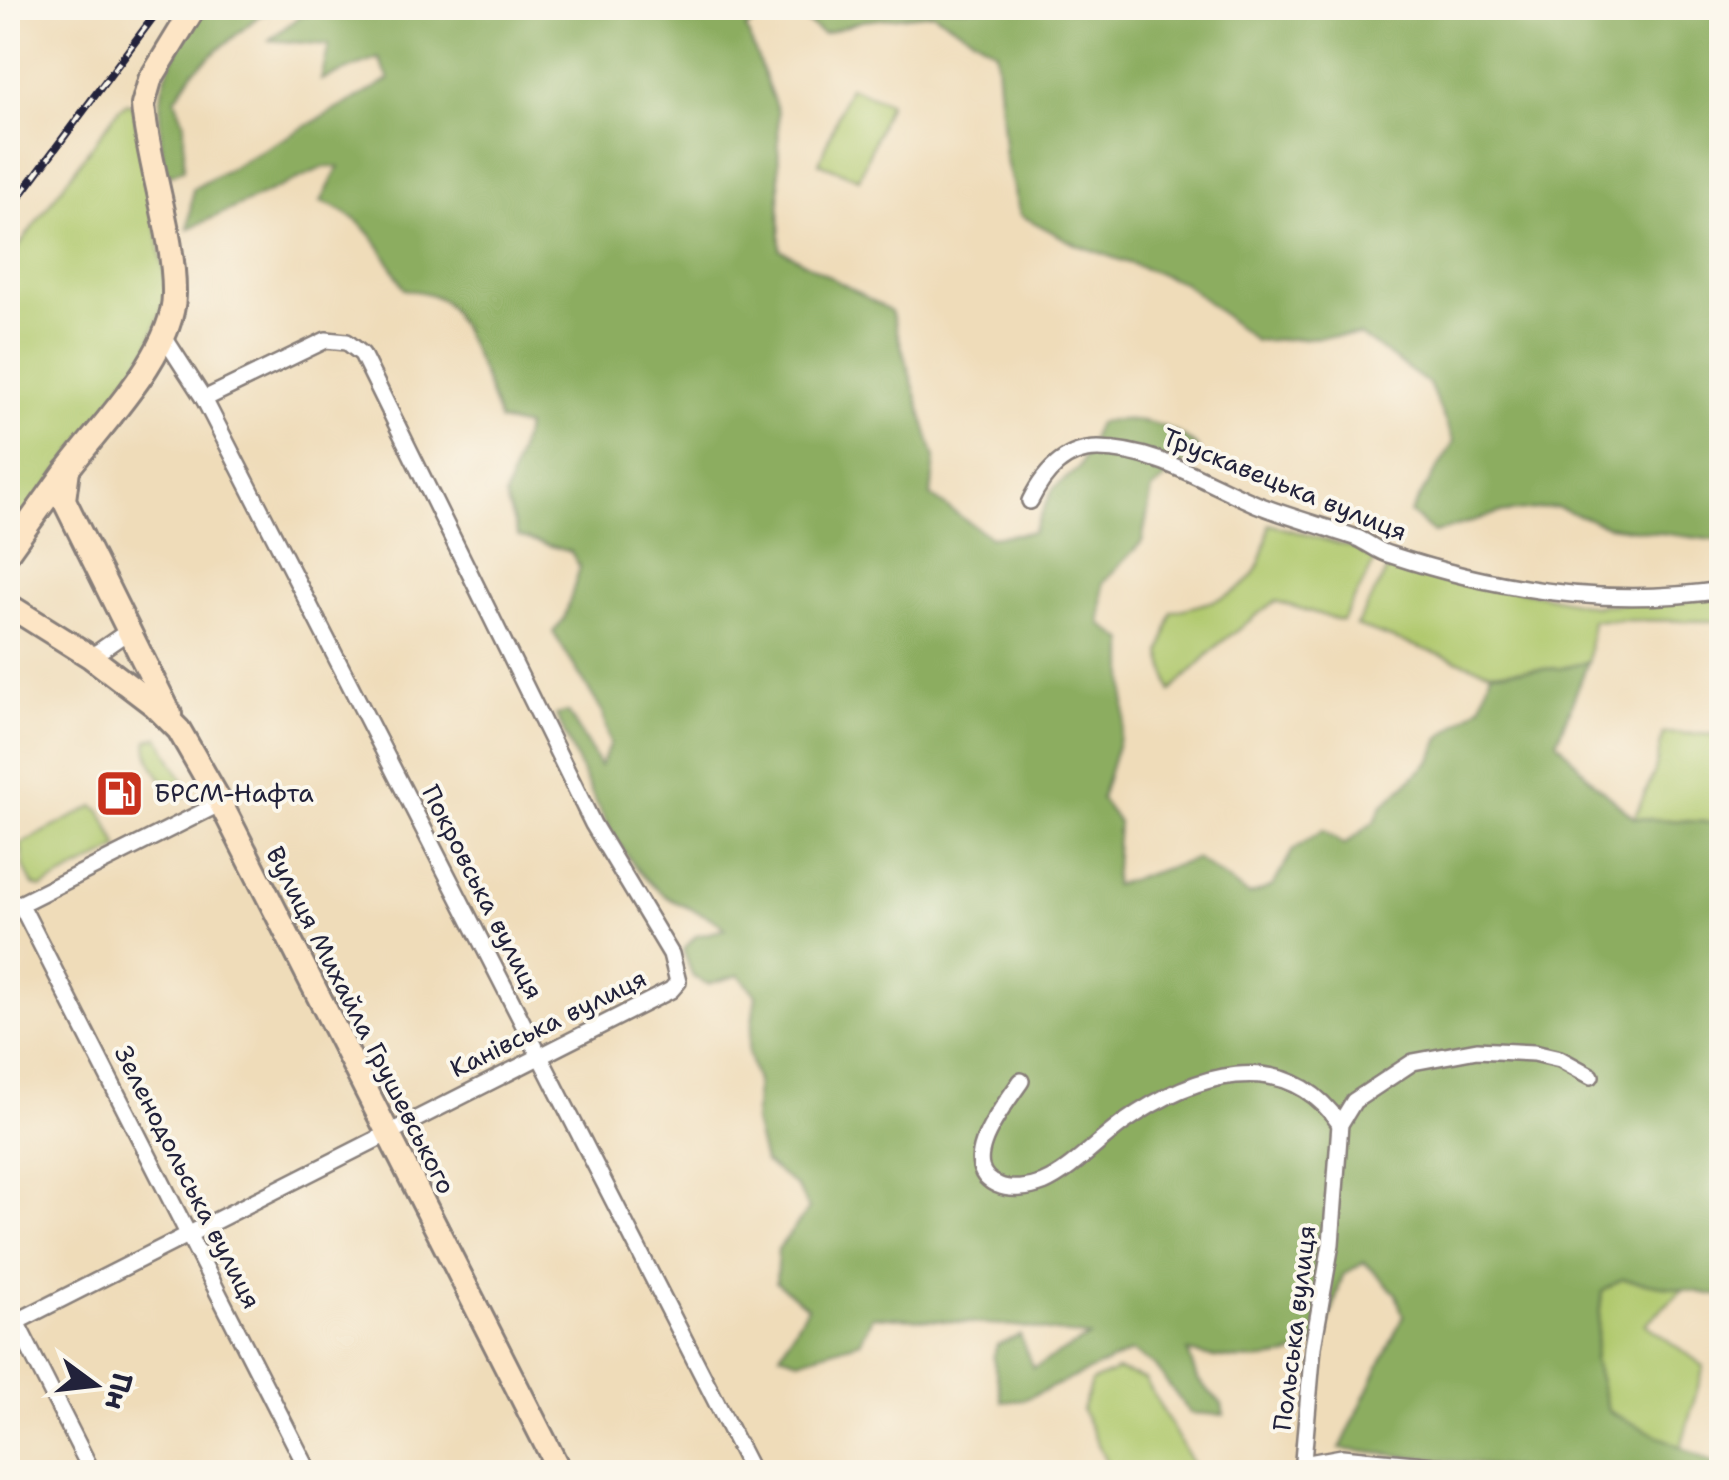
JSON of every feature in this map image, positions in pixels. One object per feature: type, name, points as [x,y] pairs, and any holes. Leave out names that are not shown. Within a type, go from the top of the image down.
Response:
[{"type":"street","points":[[8,552],[164,337],[174,294],[143,105],[150,80],[194,8]]},
{"type":"street","name":"Покровська вулиця","points":[[164,337],[204,398],[752,1472]]},
{"type":"street","name":"Канівська вулиця","points":[[12,1324],[671,990],[678,973],[661,935],[593,824],[368,365],[348,342],[326,340],[204,398]]},
{"type":"street","name":"Трускавецька вулиця","points":[[1030,501],[1060,460],[1085,450],[1116,450],[1153,457],[1256,504],[1363,540],[1387,554],[1469,576],[1588,596],[1647,598],[1722,590]]},
{"type":"street","points":[[68,469],[64,500],[179,730]]},
{"type":"street","name":"Вулиця Михайла Грушевського","points":[[8,605],[90,657],[179,730],[221,803],[560,1472]]},
{"type":"street","points":[[90,657],[128,632]]},
{"type":"street","points":[[14,908],[221,803]]},
{"type":"street","name":"Зеленодольська вулиця","points":[[14,908],[189,1234],[309,1472]]},
{"type":"street","points":[[1021,1080],[980,1151],[982,1170],[994,1184],[1011,1189],[1044,1183],[1158,1100],[1225,1077],[1256,1072],[1282,1077],[1314,1095],[1340,1124],[1354,1101],[1379,1082],[1413,1062],[1444,1053],[1477,1050],[1534,1054],[1560,1060],[1591,1076]]},
{"type":"street","name":"Польська вулиця","points":[[1340,1124],[1331,1244],[1312,1347],[1302,1468],[1342,1457],[1496,1472]]},
{"type":"street","points":[[8,1306],[12,1324],[92,1472]]},
{"type":"green space","points":[[203,8],[287,8],[260,15],[194,70],[175,99],[184,122],[184,169],[171,175],[164,170],[161,143],[164,84],[177,50]]},
{"type":"green space","points":[[350,8],[781,8],[746,28],[778,112],[780,249],[891,311],[935,458],[931,496],[990,537],[1033,532],[1053,489],[1079,468],[1098,423],[1153,423],[1200,450],[1152,490],[1142,542],[1103,582],[1101,624],[1125,641],[1125,719],[1101,799],[1118,822],[1114,885],[1196,859],[1249,895],[1273,886],[1293,850],[1323,830],[1344,845],[1375,821],[1382,806],[1432,760],[1440,738],[1481,705],[1491,672],[1562,668],[1588,662],[1557,741],[1592,781],[1634,818],[1721,823],[1721,1296],[1622,1279],[1602,1292],[1594,1361],[1608,1411],[1721,1467],[1721,1472],[1548,1472],[1340,1449],[1403,1316],[1396,1294],[1364,1262],[1343,1275],[1326,1328],[1301,1351],[1263,1359],[1188,1352],[1197,1379],[1222,1404],[1224,1415],[1190,1413],[1153,1364],[1131,1352],[1023,1400],[1002,1402],[993,1358],[997,1345],[1020,1335],[1033,1368],[1089,1337],[1015,1326],[872,1316],[861,1341],[799,1360],[780,1354],[807,1307],[776,1282],[778,1249],[809,1209],[796,1186],[764,1162],[754,1122],[757,1082],[748,1052],[756,995],[739,975],[708,984],[693,977],[683,950],[696,936],[726,929],[666,896],[640,873],[611,831],[556,715],[568,712],[600,766],[610,744],[602,711],[553,632],[564,619],[580,567],[571,552],[518,536],[505,497],[526,427],[499,421],[477,361],[448,306],[434,296],[404,289],[372,236],[351,216],[321,202],[339,167],[324,167],[188,229],[193,189],[389,80],[379,58],[321,80],[329,45],[269,40],[300,16]]},
{"type":"green space","points":[[786,8],[1721,8],[1721,541],[1608,526],[1556,507],[1498,513],[1434,533],[1410,513],[1454,442],[1429,384],[1360,335],[1255,341],[1183,282],[1077,245],[1020,215],[1005,157],[996,51],[933,13],[862,21],[823,34]]},
{"type":"green space","points":[[849,87],[889,103],[859,179],[819,163]]},
{"type":"green space","points":[[128,103],[134,106],[168,292],[148,349],[8,541],[8,261],[119,109]]},
{"type":"green space","points":[[1269,524],[1357,549],[1375,561],[1342,621],[1275,601],[1219,644],[1171,691],[1161,653],[1172,612],[1240,588],[1259,564]]},
{"type":"green space","points":[[1391,563],[1593,606],[1721,594],[1721,621],[1592,620],[1588,662],[1562,668],[1491,672],[1356,626]]},
{"type":"green space","points":[[1663,733],[1721,735],[1721,823],[1634,818],[1655,771]]},
{"type":"green space","points":[[159,737],[190,793],[185,796],[164,782],[149,756],[148,740]]},
{"type":"green space","points":[[94,806],[101,811],[119,848],[41,888],[33,885],[24,867],[21,844]]},
{"type":"green space","points":[[1622,1278],[1685,1288],[1645,1324],[1704,1366],[1681,1447],[1608,1411],[1594,1361],[1602,1292]]},
{"type":"green space","points":[[1117,1370],[1145,1379],[1197,1472],[1111,1472],[1082,1410],[1091,1382]]},
{"type":"railway","points":[[8,212],[160,8]]},
{"type":"place","name":"БРСМ-Нафта","points":[[119,793]]}]
